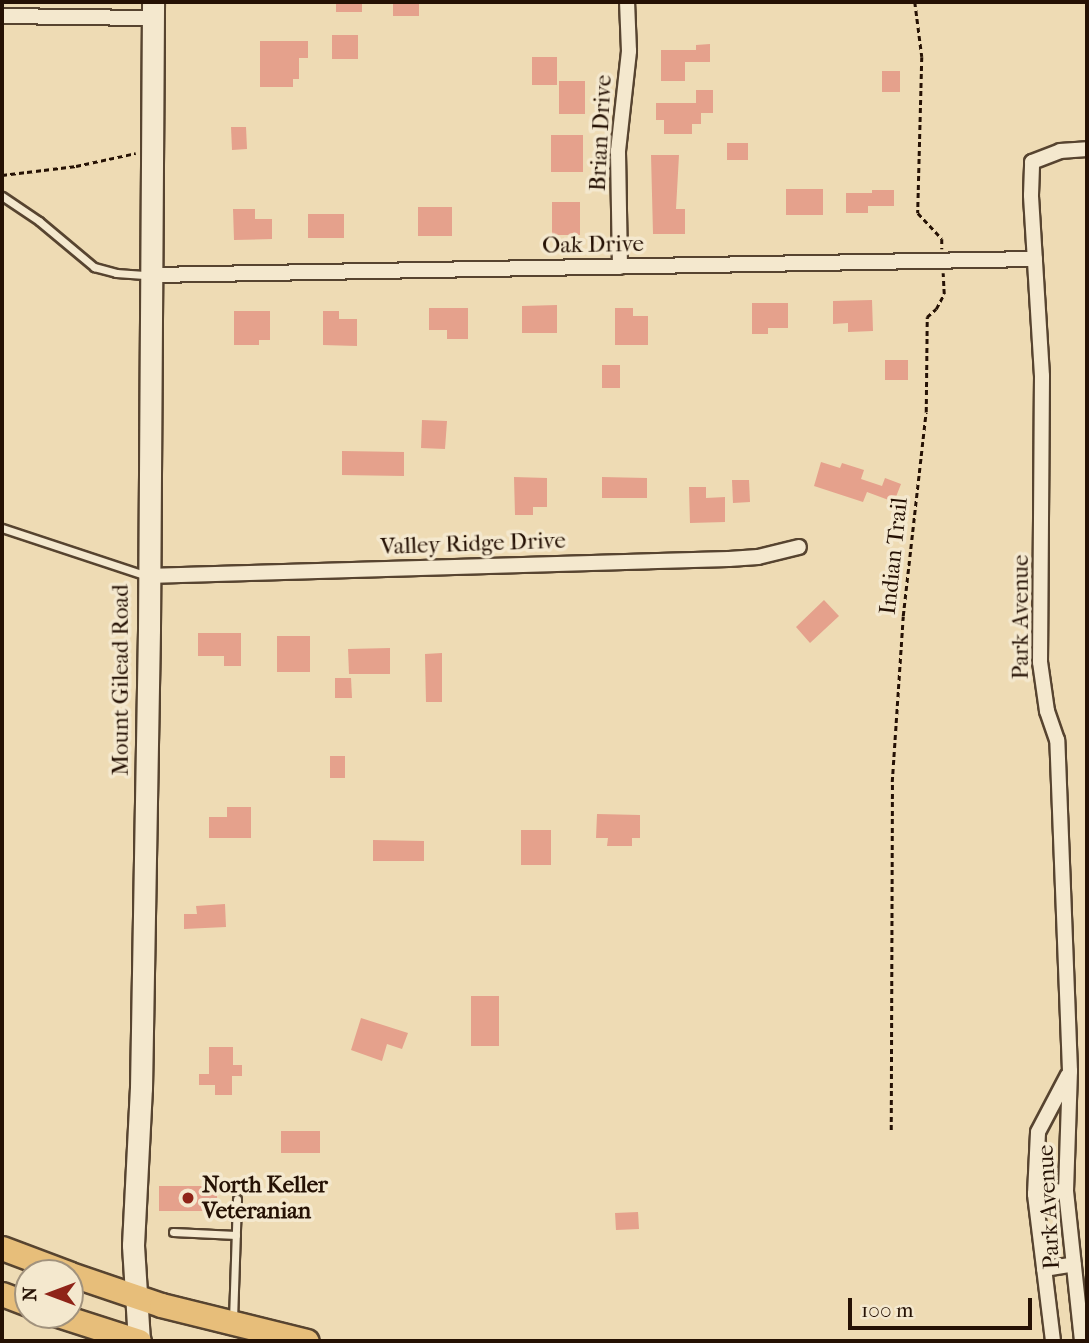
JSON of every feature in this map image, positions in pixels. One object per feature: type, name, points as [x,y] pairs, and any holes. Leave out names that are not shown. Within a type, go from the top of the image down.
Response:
[{"type":"main road","name":"Mount Gilead Road","points":[[139,1341],[135,1296],[136,1158],[144,980],[153,10]]},
{"type":"main road","points":[[2,1248],[31,1259]]},
{"type":"main road","points":[[84,1278],[232,1324],[307,1341]]},
{"type":"main road","points":[[84,1323],[139,1341]]},
{"type":"street","name":"Brian Drive","points":[[621,267],[618,151],[629,51],[627,2]]},
{"type":"street","name":"Mount Gilead Road","points":[[2,16],[153,10]]},
{"type":"street","name":"Park Avenue","points":[[1082,1341],[1066,1191],[1070,1071],[1056,740],[1047,711],[1040,662],[1042,376],[1032,162],[1060,151],[1087,149]]},
{"type":"street","name":"Oak Drive","points":[[152,275],[1035,259]]},
{"type":"street","name":"Valley Ridge Drive","points":[[148,576],[729,559],[758,557],[799,547]]},
{"type":"street","name":"Park Avenue","points":[[1053,1341],[1035,1194],[1038,1132],[1070,1071]]},
{"type":"street","points":[[1035,1194],[1066,1191]]},
{"type":"street","points":[[1044,1269],[1074,1264]]},
{"type":"lane","points":[[2,196],[39,221],[94,267],[116,273],[152,275]]},
{"type":"lane","points":[[2,528],[148,576]]},
{"type":"lane","points":[[232,1324],[237,1199]]},
{"type":"lane","points":[[173,1233],[236,1235]]},
{"type":"path","name":"Indian Trail","points":[[891,1130],[892,782],[903,617],[926,412],[927,317],[936,309],[944,293],[942,239],[918,212],[922,57],[915,2]]},
{"type":"path","points":[[2,175],[152,153]]},
{"type":"building","points":[[336,2],[362,2],[362,12],[336,12]]},
{"type":"building","points":[[393,2],[419,2],[419,16],[393,16]]},
{"type":"building","points":[[332,35],[358,35],[358,59],[332,59]]},
{"type":"building","points":[[260,41],[308,41],[308,58],[299,58],[299,79],[293,79],[293,87],[260,87]]},
{"type":"building","points":[[710,44],[710,62],[685,62],[685,81],[661,81],[661,50],[696,50],[696,45]]},
{"type":"building","points":[[532,57],[557,57],[557,85],[532,85]]},
{"type":"building","points":[[882,71],[900,71],[900,92],[882,92]]},
{"type":"building","points":[[559,81],[585,81],[585,114],[559,114]]},
{"type":"building","points":[[696,90],[713,90],[713,113],[701,113],[701,124],[692,124],[692,134],[664,134],[664,120],[656,120],[656,103],[696,103]]},
{"type":"building","points":[[231,127],[246,127],[247,149],[232,150]]},
{"type":"building","points":[[551,135],[583,135],[583,172],[551,172]]},
{"type":"building","points":[[727,143],[748,143],[748,160],[727,160]]},
{"type":"building","points":[[651,155],[679,155],[676,209],[685,209],[685,234],[653,234]]},
{"type":"building","points":[[786,189],[823,189],[823,215],[786,215]]},
{"type":"building","points":[[872,190],[894,190],[894,206],[868,206],[868,213],[846,213],[846,193],[872,193]]},
{"type":"building","points":[[552,202],[580,202],[580,235],[552,235]]},
{"type":"building","points":[[418,207],[452,207],[452,236],[418,236]]},
{"type":"building","points":[[233,209],[255,209],[255,219],[272,219],[272,239],[234,240]]},
{"type":"building","points":[[308,214],[344,214],[344,238],[308,238]]},
{"type":"building","points":[[872,300],[873,331],[848,332],[848,323],[833,324],[833,301]]},
{"type":"building","points":[[752,303],[788,303],[788,328],[768,328],[768,334],[752,334]]},
{"type":"building","points":[[557,305],[557,333],[522,333],[522,306]]},
{"type":"building","points":[[429,308],[468,308],[468,339],[447,339],[447,330],[429,330]]},
{"type":"building","points":[[615,308],[633,308],[633,316],[648,316],[648,345],[615,345]]},
{"type":"building","points":[[234,311],[270,311],[270,340],[259,340],[259,345],[234,345]]},
{"type":"building","points":[[323,311],[339,311],[339,319],[357,319],[357,346],[323,345]]},
{"type":"building","points":[[885,360],[908,360],[908,380],[885,380]]},
{"type":"building","points":[[602,365],[620,365],[620,388],[602,388]]},
{"type":"building","points":[[422,420],[447,421],[445,449],[421,448]]},
{"type":"building","points":[[342,451],[404,452],[404,476],[342,475]]},
{"type":"building","points":[[821,462],[840,468],[842,463],[864,470],[861,479],[882,486],[885,478],[901,484],[894,502],[867,492],[863,502],[814,486]]},
{"type":"building","points":[[514,477],[547,478],[547,507],[533,507],[533,515],[515,515]]},
{"type":"building","points":[[602,477],[647,478],[647,498],[602,498]]},
{"type":"building","points":[[732,480],[749,480],[750,502],[733,503]]},
{"type":"building","points":[[689,487],[706,487],[706,498],[725,497],[725,522],[690,523]]},
{"type":"building","points":[[824,600],[839,616],[810,643],[796,627]]},
{"type":"building","points":[[198,633],[241,633],[241,666],[224,666],[224,656],[198,656]]},
{"type":"building","points":[[277,636],[310,636],[310,672],[277,672]]},
{"type":"building","points":[[390,648],[390,674],[349,674],[348,649]]},
{"type":"building","points":[[442,653],[442,702],[426,702],[425,654]]},
{"type":"building","points":[[335,678],[351,678],[352,698],[335,698]]},
{"type":"building","points":[[330,756],[345,756],[345,778],[330,778]]},
{"type":"building","points":[[227,807],[251,807],[251,838],[209,838],[209,817],[227,817]]},
{"type":"building","points":[[597,814],[640,815],[640,838],[632,838],[632,846],[607,846],[608,838],[596,838]]},
{"type":"building","points":[[521,830],[551,830],[551,865],[521,865]]},
{"type":"building","points":[[373,840],[424,841],[424,861],[373,861]]},
{"type":"building","points":[[225,904],[226,927],[184,929],[184,914],[197,914],[196,906]]},
{"type":"building","points":[[471,996],[499,996],[499,1046],[471,1046]]},
{"type":"building","points":[[361,1018],[408,1033],[402,1049],[387,1044],[382,1061],[351,1050]]},
{"type":"building","points":[[209,1047],[233,1047],[233,1065],[242,1065],[242,1076],[232,1076],[232,1095],[215,1095],[215,1085],[199,1085],[199,1074],[209,1074]]},
{"type":"building","points":[[281,1131],[320,1131],[320,1153],[281,1153]]},
{"type":"building","name":"North Keller Veteranian","points":[[159,1186],[217,1186],[217,1211],[159,1211]]},
{"type":"building","points":[[638,1212],[639,1229],[616,1230],[615,1213]]},
{"type":"place","name":"North Keller Veteranian","points":[[188,1198]]}]
